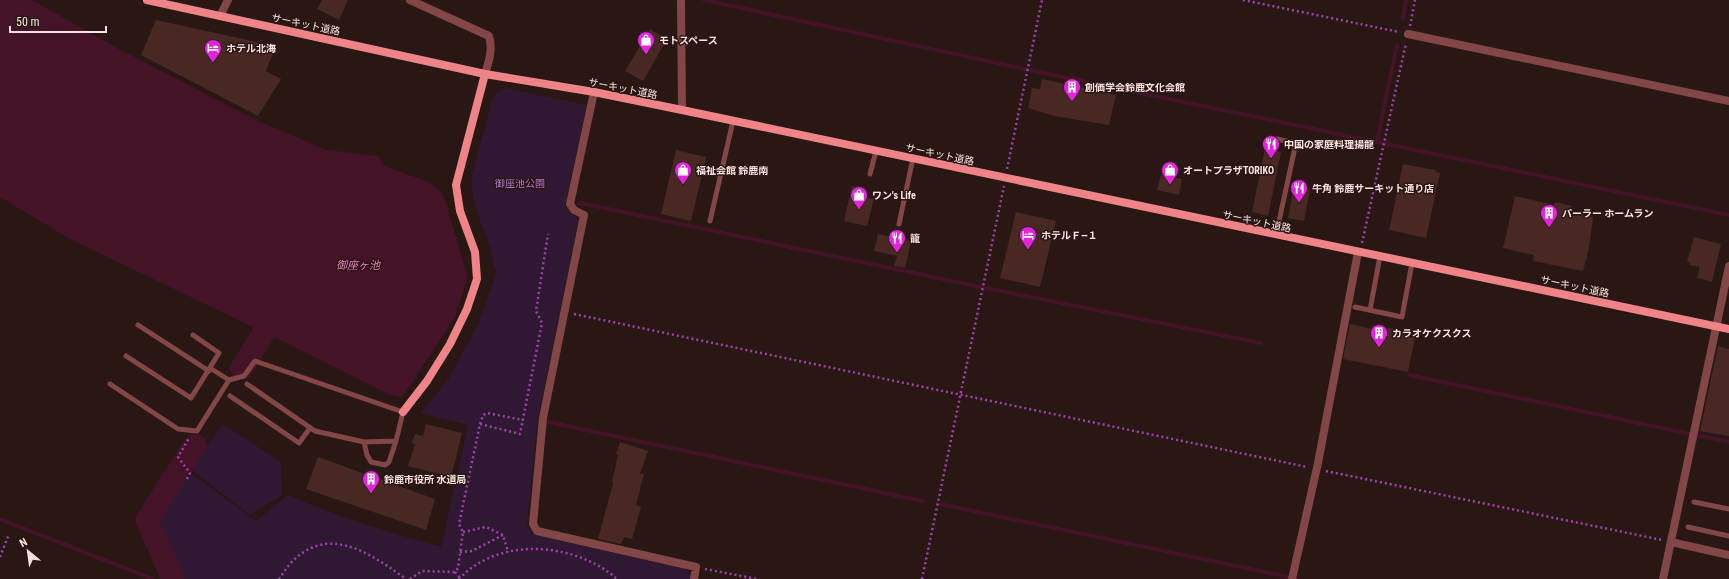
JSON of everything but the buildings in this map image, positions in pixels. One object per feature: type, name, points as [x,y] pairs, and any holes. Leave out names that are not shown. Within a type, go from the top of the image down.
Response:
[{"type":"street","name":"サーキット道路","points":[[147,0],[485,74],[594,92],[682,110],[1729,329]]},
{"type":"street","points":[[220,16],[228,0]]},
{"type":"street","points":[[403,412],[427,380],[450,344],[467,310],[477,279],[475,252],[460,211],[456,185],[491,50],[489,36],[410,0]]},
{"type":"street","points":[[681,0],[682,110]]},
{"type":"street","points":[[1408,34],[1729,101]]},
{"type":"street","points":[[594,92],[570,204],[574,210],[584,215],[543,418],[533,524],[537,531],[696,567],[694,579]]},
{"type":"street","points":[[1292,576],[1315,469],[1318,463],[1358,252]]},
{"type":"street","points":[[1663,579],[1729,266]]},
{"type":"street","points":[[1671,542],[1729,555]]},
{"type":"lane","points":[[710,221],[733,121]]},
{"type":"lane","points":[[1277,139],[1313,147]]},
{"type":"lane","points":[[1276,235],[1296,143]]},
{"type":"lane","points":[[870,174],[876,151]]},
{"type":"lane","points":[[899,224],[913,158]]},
{"type":"lane","points":[[1370,310],[1380,256]]},
{"type":"lane","points":[[1355,307],[1402,317],[1412,263]]},
{"type":"lane","points":[[138,325],[229,380]]},
{"type":"lane","points":[[126,356],[191,398],[219,353],[193,335]]},
{"type":"lane","points":[[110,384],[178,428],[197,431],[229,380],[244,376],[254,361],[403,412],[389,462],[385,465],[371,462],[364,442]]},
{"type":"lane","points":[[247,384],[315,431],[364,442],[396,441]]},
{"type":"lane","points":[[230,396],[298,443],[310,428]]},
{"type":"lane","points":[[1694,502],[1729,509]]},
{"type":"lane","points":[[1688,528],[1729,536]]},
{"type":"path","points":[[922,579],[1042,0]]},
{"type":"path","points":[[1243,0],[1408,34]]},
{"type":"path","points":[[1358,252],[1364,238],[1415,0]]},
{"type":"path","points":[[480,424],[520,434],[542,324],[536,311],[548,234]]},
{"type":"path","points":[[564,312],[1671,542]]},
{"type":"path","points":[[455,572],[458,568],[463,532],[459,524],[483,415],[487,413],[523,420]]},
{"type":"path","points":[[187,479],[190,473],[178,456],[193,431]]},
{"type":"path","points":[[463,532],[486,527],[503,535],[508,552]]},
{"type":"path","points":[[0,557],[9,534]]},
{"type":"path","points":[[460,552],[472,551],[503,535]]},
{"type":"path","points":[[279,579],[293,561],[303,552],[316,546],[332,543],[349,546],[358,550],[388,566],[406,579]]},
{"type":"path","points":[[410,579],[422,571],[455,572],[460,578],[488,559],[508,552],[547,550],[572,554],[601,568],[616,579]]},
{"type":"path","points":[[696,567],[757,579]]},
{"type":"green space","name":"御座池公園","points":[[503,88],[587,105],[565,205],[570,214],[576,216],[578,221],[538,419],[527,525],[532,534],[686,567],[691,576],[690,579],[181,579],[173,569],[151,520],[185,469],[256,521],[288,495],[363,524],[441,547],[468,425],[421,413],[449,378],[479,322],[497,272],[487,238],[477,213],[473,195],[472,175],[493,97]]},
{"type":"green space","points":[[223,424],[281,462],[282,495],[250,515],[190,469]]},
{"type":"water","name":"御座ヶ池","points":[[0,0],[32,0],[115,47],[256,120],[327,150],[378,156],[384,166],[429,182],[443,194],[468,277],[455,317],[402,398],[388,394],[280,340],[70,239],[0,197]]},
{"type":"waterway","points":[[704,0],[1034,71],[1729,215]]},
{"type":"waterway","points":[[1403,19],[1406,0]]},
{"type":"waterway","points":[[1377,141],[1397,45]]},
{"type":"waterway","points":[[580,203],[976,286],[1261,343]]},
{"type":"waterway","points":[[242,368],[264,332]]},
{"type":"waterway","points":[[1409,375],[1729,442]]},
{"type":"waterway","points":[[548,422],[923,501]]},
{"type":"waterway","points":[[173,579],[147,520],[195,445]]},
{"type":"waterway","points":[[940,504],[1298,579]]},
{"type":"waterway","points":[[0,519],[153,579]]},
{"type":"place","name":"モトスペース","points":[[646,55]]},
{"type":"place","name":"ホテル北海","points":[[213,63]]},
{"type":"place","name":"創価学会鈴鹿文化会館","points":[[1072,102]]},
{"type":"place","name":"中国の家庭料理揚龍","points":[[1271,159]]},
{"type":"place","name":"福祉会館 鈴鹿南","points":[[683,185]]},
{"type":"place","name":"オートプラザTORIKO","points":[[1170,185]]},
{"type":"place","name":"牛角 鈴鹿サーキット通り店","points":[[1299,203]]},
{"type":"place","name":"ワン's Life","points":[[859,210]]},
{"type":"place","name":"パーラー ホームラン","points":[[1549,228]]},
{"type":"place","name":"ホテルＦ―１","points":[[1028,250]]},
{"type":"place","name":"籠","points":[[897,253]]},
{"type":"place","name":"カラオケクスクス","points":[[1379,348]]},
{"type":"place","name":"鈴鹿市役所 水道局","points":[[371,494]]}]
